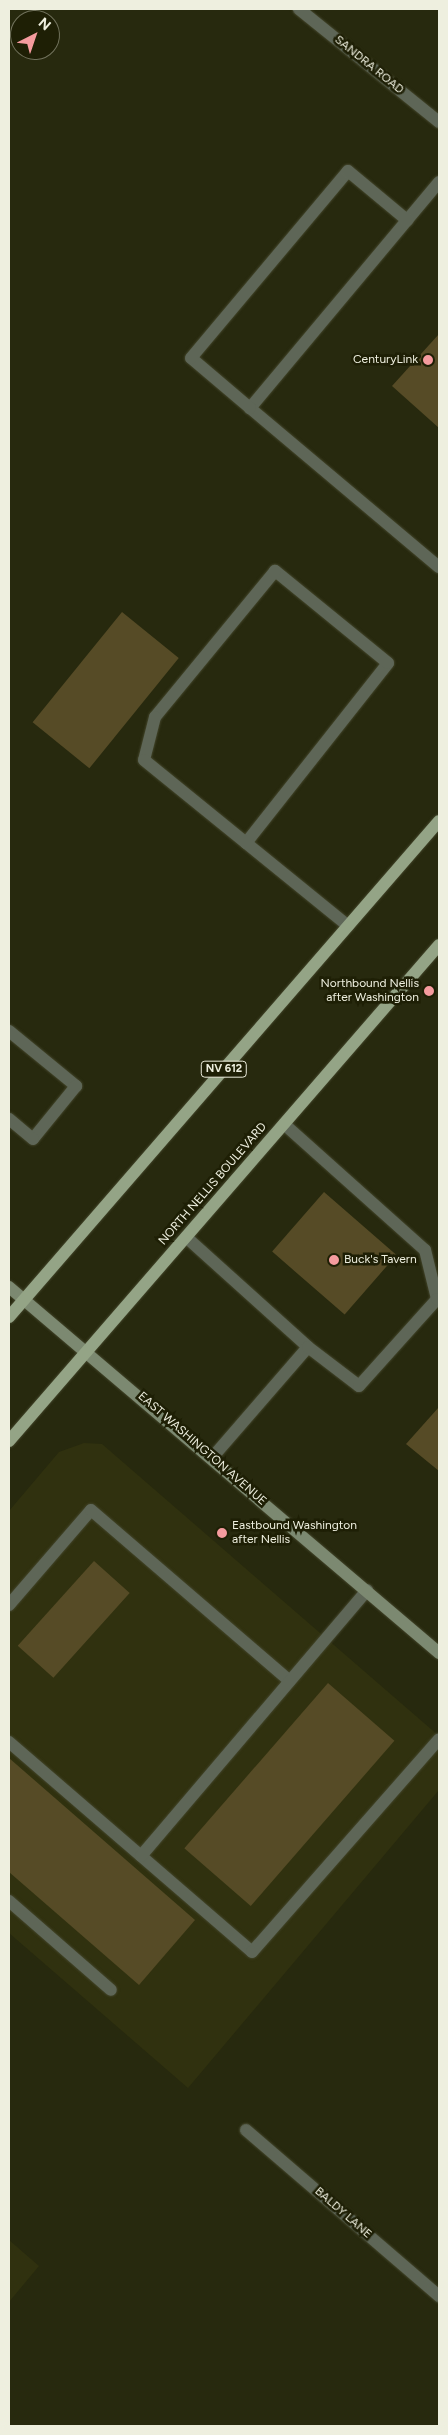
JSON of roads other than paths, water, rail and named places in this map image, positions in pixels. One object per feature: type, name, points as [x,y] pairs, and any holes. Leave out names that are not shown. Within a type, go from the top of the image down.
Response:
[{"type":"main road","name":"NV 612","points":[[9,1317],[439,822]]},
{"type":"main road","name":"NORTH NELLIS BOULEVARD","points":[[9,1441],[439,945]]},
{"type":"main road","name":"EAST WASHINGTON AVENUE","points":[[9,1287],[87,1351],[439,1652]]},
{"type":"street","name":"SANDRA ROAD","points":[[299,9],[439,122]]},
{"type":"street","points":[[407,220],[348,171],[191,358],[439,567]]},
{"type":"street","points":[[250,408],[439,182]]},
{"type":"street","points":[[246,843],[388,663],[275,570],[155,718],[144,760],[246,843],[348,926]]},
{"type":"street","points":[[9,1031],[76,1086],[33,1139],[9,1119]]},
{"type":"street","points":[[186,1237],[308,1347],[359,1386],[438,1300],[424,1250],[284,1124]]},
{"type":"street","points":[[212,1458],[308,1347]]},
{"type":"street","points":[[9,1605],[91,1510],[290,1682]]},
{"type":"street","points":[[141,1856],[367,1590]]},
{"type":"street","points":[[9,1742],[252,1952],[439,1739]]},
{"type":"street","points":[[9,1901],[111,1990]]},
{"type":"street","name":"BALDY LANE","points":[[246,2130],[439,2296]]},
{"type":"place","name":"CenturyLink","points":[[428,360]]},
{"type":"place","name":"Northbound Nellis after Washington","points":[[429,991]]},
{"type":"place","name":"Buck's Tavern","points":[[334,1260]]},
{"type":"place","name":"Eastbound Washington after Nellis","points":[[222,1533]]}]
